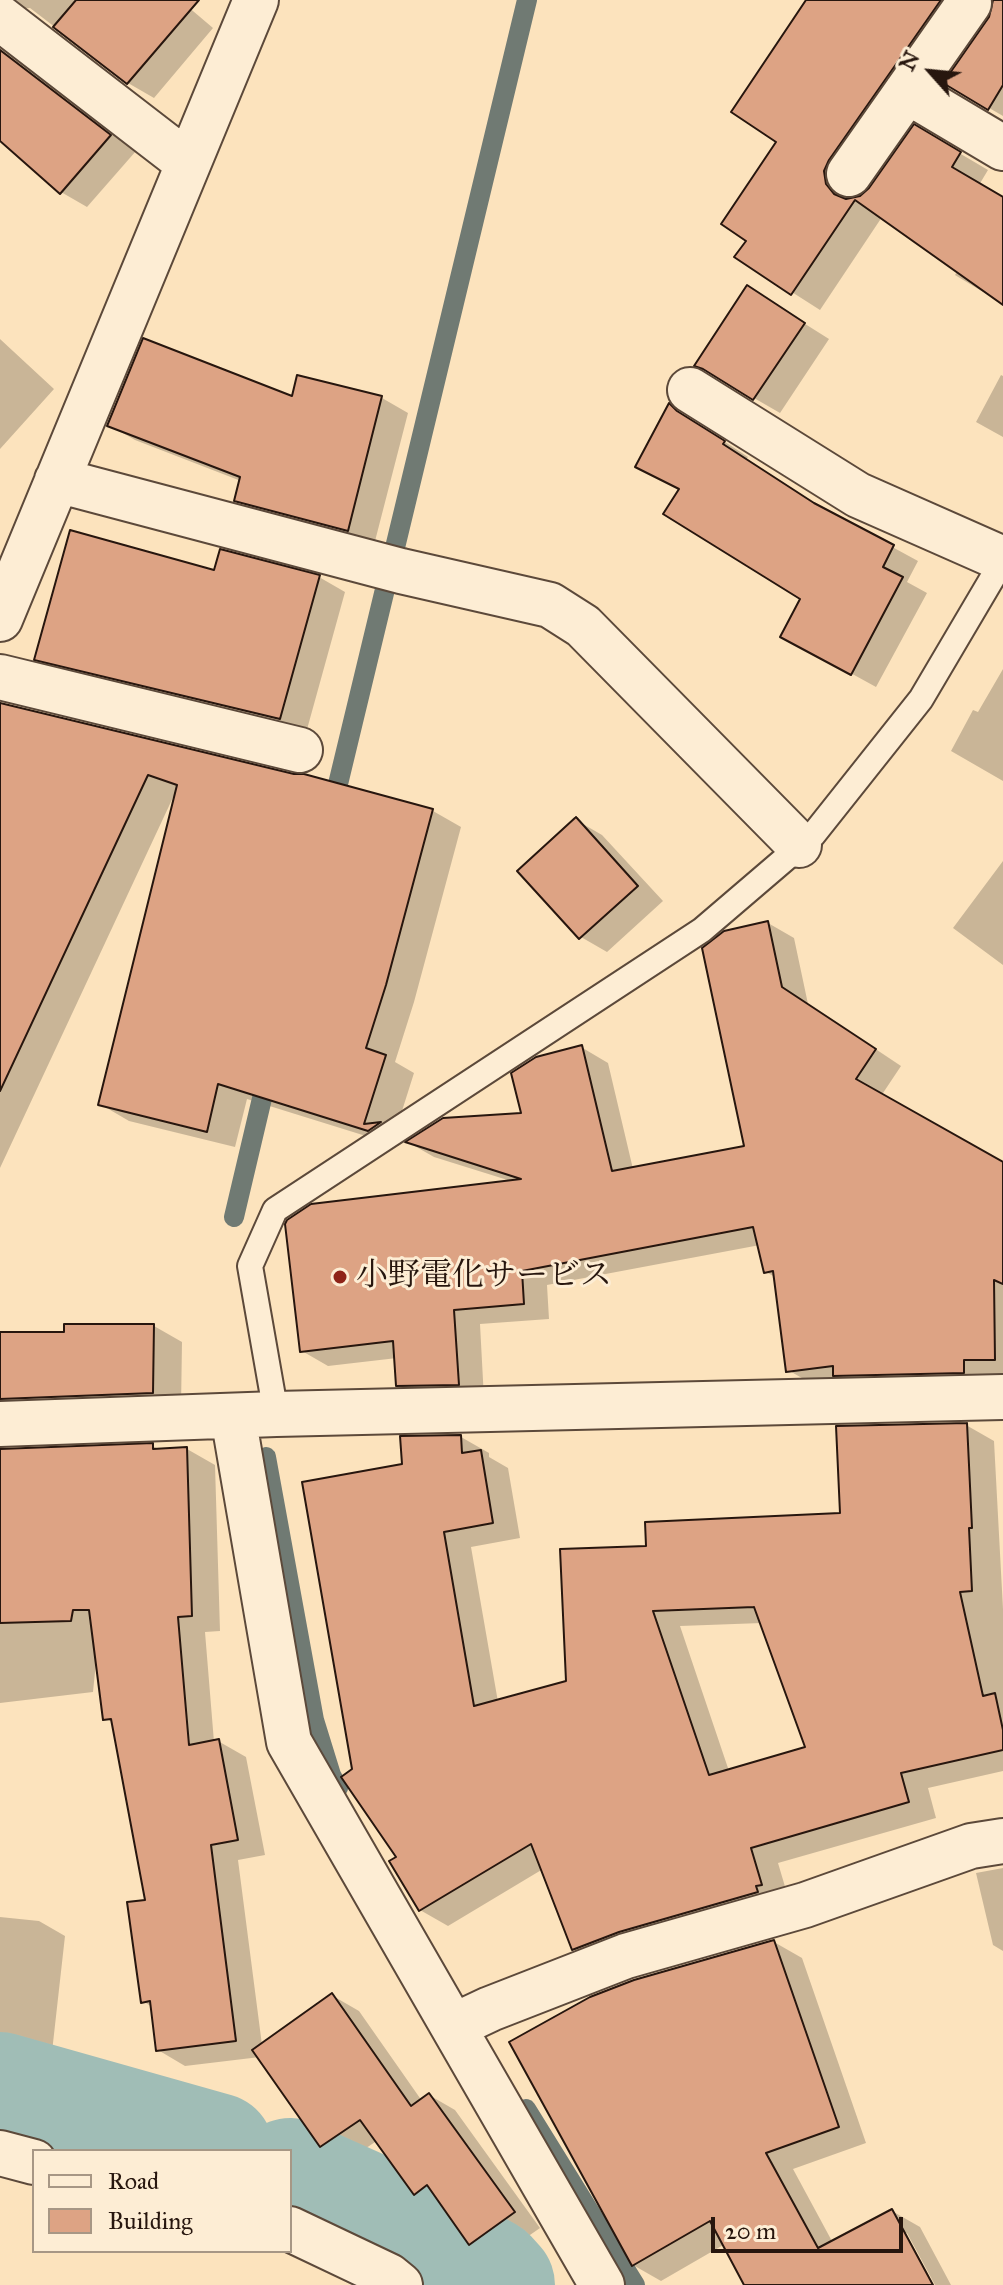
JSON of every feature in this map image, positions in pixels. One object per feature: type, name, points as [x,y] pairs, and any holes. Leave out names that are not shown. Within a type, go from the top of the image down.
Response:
[{"type":"street","points":[[0,619],[11,556],[57,480],[256,0]]},
{"type":"street","points":[[849,174],[969,3]]},
{"type":"street","points":[[0,18],[188,163]]},
{"type":"street","points":[[907,91],[1003,148]]},
{"type":"street","points":[[690,390],[858,495],[1003,559]]},
{"type":"street","points":[[57,480],[390,568],[550,605],[583,626],[799,845]]},
{"type":"street","points":[[0,677],[300,750]]},
{"type":"street","points":[[0,1424],[276,1414],[1003,1397]]},
{"type":"street","points":[[233,1416],[289,1742],[469,2019],[602,2285]]},
{"type":"street","points":[[469,2019],[626,1956],[805,1905],[971,1846],[1003,1841]]},
{"type":"street","points":[[0,2153],[32,2161]]},
{"type":"street","points":[[292,2230],[389,2276],[400,2285]]},
{"type":"lane","points":[[276,1414],[250,1266],[275,1210],[702,930],[813,835],[921,699],[1003,559]]},
{"type":"building","points":[[76,0],[199,0],[127,84],[53,27]]},
{"type":"building","points":[[806,0],[941,0],[829,160],[824,171],[826,184],[834,194],[846,199],[860,196],[869,188],[914,124],[961,152],[952,167],[1003,197],[1003,305],[855,200],[791,295],[734,257],[746,241],[721,224],[776,142],[731,112]]},
{"type":"building","points":[[993,0],[1003,0],[1003,85],[988,110],[943,83],[989,17]]},
{"type":"building","points":[[0,50],[111,135],[60,194],[0,141]]},
{"type":"building","points":[[747,285],[805,323],[753,400],[694,366]]},
{"type":"building","points":[[143,338],[292,396],[297,375],[382,396],[348,531],[234,501],[240,477],[107,426]]},
{"type":"building","points":[[669,403],[725,441],[723,444],[814,503],[894,545],[883,567],[903,577],[851,675],[780,637],[800,599],[663,514],[679,489],[635,467]]},
{"type":"building","points":[[70,530],[214,570],[220,549],[320,575],[280,719],[34,660]]},
{"type":"building","points":[[0,703],[304,774],[433,809],[366,1048],[386,1055],[364,1124],[381,1122],[368,1131],[218,1084],[207,1132],[98,1105],[177,785],[148,775],[0,1091]]},
{"type":"building","points":[[576,817],[638,886],[579,939],[517,871]]},
{"type":"building","points":[[768,921],[782,987],[876,1049],[856,1079],[1003,1162],[1003,1284],[994,1280],[995,1360],[964,1360],[964,1373],[833,1376],[833,1366],[786,1372],[773,1271],[764,1273],[753,1227],[522,1271],[524,1304],[454,1310],[459,1385],[396,1386],[393,1341],[300,1352],[287,1220],[311,1204],[521,1179],[405,1142],[443,1118],[521,1113],[511,1073],[536,1057],[582,1045],[612,1171],[744,1146],[702,948],[724,931]]},
{"type":"building","points":[[64,1324],[154,1324],[153,1393],[0,1399],[0,1332],[64,1332]]},
{"type":"building","points":[[967,1423],[972,1591],[960,1592],[983,1696],[995,1693],[1003,1730],[1003,1750],[901,1773],[909,1802],[751,1848],[762,1885],[756,1886],[758,1892],[619,1932],[572,1950],[531,1844],[419,1911],[389,1861],[396,1857],[341,1777],[352,1769],[302,1482],[402,1464],[400,1436],[461,1435],[462,1453],[481,1450],[493,1523],[444,1532],[474,1706],[566,1681],[560,1549],[646,1546],[645,1522],[840,1513],[836,1426]],"holes":[[[754,1607],[805,1747],[709,1775],[653,1611]]]},
{"type":"building","points":[[153,1443],[153,1449],[187,1447],[192,1616],[178,1617],[189,1745],[219,1739],[238,1840],[211,1845],[236,2041],[156,2051],[150,2001],[141,2003],[127,1902],[145,1900],[111,1719],[103,1720],[89,1610],[73,1610],[71,1621],[0,1623],[0,1449]]},
{"type":"building","points":[[774,1940],[839,2127],[766,2153],[818,2248],[892,2209],[933,2285],[744,2285],[710,2221],[632,2266],[509,2042],[590,1997],[634,1980]]},
{"type":"building","points":[[332,1993],[411,2106],[429,2093],[515,2212],[469,2245],[427,2185],[414,2195],[360,2120],[320,2147],[252,2050]]},
{"type":"waterway","points":[[332,809],[527,0]]},
{"type":"waterway","points":[[234,1217],[268,1073]]},
{"type":"waterway","points":[[266,1457],[314,1720],[338,1788]]},
{"type":"waterway","points":[[0,2090],[209,2149]]},
{"type":"waterway","points":[[526,2109],[635,2285]]},
{"type":"waterway","points":[[292,2177],[397,2224],[488,2275],[497,2285]]},
{"type":"place","name":"小野電化サービス","points":[[340,1277]]}]
